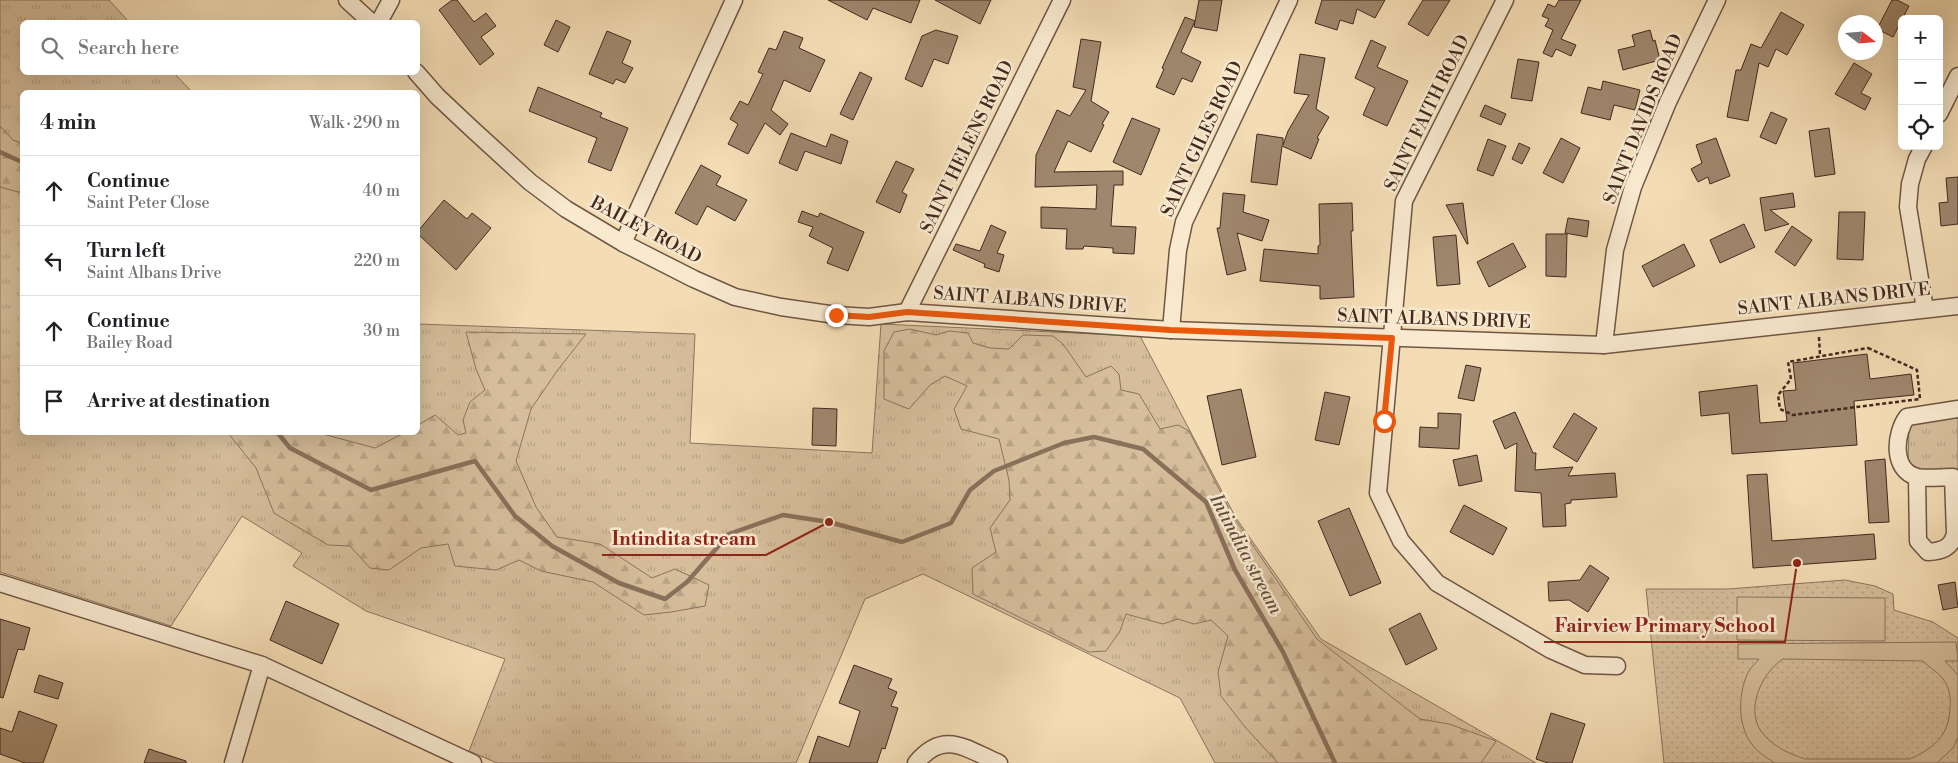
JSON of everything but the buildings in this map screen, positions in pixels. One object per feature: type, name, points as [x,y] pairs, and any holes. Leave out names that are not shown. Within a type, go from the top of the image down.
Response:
[{"type":"street","points":[[347,0],[369,20]]},
{"type":"street","points":[[380,20],[391,0]]},
{"type":"street","points":[[623,243],[734,0]]},
{"type":"street","name":"SAINT HELENS ROAD","points":[[907,312],[1062,0]]},
{"type":"street","name":"SAINT GILES ROAD","points":[[1170,330],[1178,250],[1184,222],[1289,0]]},
{"type":"street","name":"SAINT FAITH ROAD","points":[[1505,0],[1404,201],[1378,493],[1401,541],[1437,583],[1551,650],[1585,665],[1617,666]]},
{"type":"street","name":"SAINT DAVIDS ROAD","points":[[1604,345],[1615,250],[1633,187],[1668,102],[1717,0]]},
{"type":"street","name":"BAILEY ROAD","points":[[419,75],[437,96],[530,182],[566,209],[623,243],[694,279],[735,297],[781,308],[869,317],[907,312]]},
{"type":"street","points":[[1943,106],[1958,76]]},
{"type":"street","points":[[1922,150],[1917,159],[1910,184],[1908,207],[1925,309]]},
{"type":"street","name":"SAINT ALBANS DRIVE","points":[[907,312],[1170,330],[1604,345],[1958,306]]},
{"type":"street","points":[[1917,477],[1918,541],[1928,552],[1942,550],[1953,542],[1955,533],[1955,477],[1917,477],[1904,470],[1898,458],[1898,439],[1901,425],[1907,417],[1958,409]]},
{"type":"street","points":[[0,583],[262,666],[473,763]]},
{"type":"street","points":[[233,763],[262,666]]},
{"type":"street","points":[[916,763],[925,752],[935,745],[946,744],[960,746],[999,763]]},
{"type":"path","points":[[1817,321],[1820,356]]},
{"type":"path","points":[[1868,348],[1917,370],[1920,399],[1793,415],[1780,409],[1778,396],[1791,379],[1788,362],[1820,356],[1868,348]]},
{"type":"green space","points":[[0,0],[109,0],[127,20],[20,20],[20,75],[176,75],[190,90],[20,90],[20,435],[420,435],[420,324],[695,334],[690,443],[872,453],[881,324],[1140,336],[1236,518],[1321,639],[1536,763],[1215,763],[1180,698],[923,574],[865,599],[796,763],[497,763],[469,751],[505,659],[366,611],[293,566],[302,553],[242,516],[171,626],[0,572]]},
{"type":"green space","points":[[0,126],[13,140],[20,142],[20,192],[0,187]]},
{"type":"green space","points":[[910,329],[936,335],[949,331],[968,333],[973,343],[990,348],[1009,349],[1023,335],[1053,336],[1063,344],[1086,377],[1111,366],[1119,374],[1121,390],[1139,394],[1160,429],[1178,425],[1189,431],[1234,518],[1317,639],[1420,719],[1449,724],[1496,741],[1481,763],[1278,763],[1245,727],[1221,696],[1218,672],[1228,636],[1211,620],[1194,624],[1178,619],[1163,624],[1126,614],[1120,631],[1106,651],[1089,652],[973,594],[972,568],[996,552],[990,528],[1010,500],[1009,480],[999,439],[961,429],[954,409],[967,386],[945,376],[930,385],[909,409],[884,399],[884,351],[894,332]]},
{"type":"green space","points":[[466,332],[586,334],[557,371],[531,409],[516,461],[536,507],[557,537],[600,544],[652,578],[675,569],[709,585],[705,606],[644,615],[593,582],[541,571],[519,560],[496,570],[455,566],[448,544],[421,548],[389,570],[370,568],[350,546],[328,545],[274,513],[256,468],[230,435],[326,435],[375,448],[400,435],[420,435],[420,424],[435,415],[458,435],[466,433],[463,420],[470,402],[485,390],[476,369]]},
{"type":"green space","points":[[1958,418],[1958,471],[1916,470],[1908,462],[1909,427],[1917,420]]},
{"type":"green space","points":[[1845,580],[1875,586],[1893,594],[1894,610],[1933,622],[1958,638],[1958,763],[1664,763],[1646,589],[1728,589]]},
{"type":"green space","points":[[1737,597],[1885,598],[1885,641],[1737,640]]},
{"type":"green space","points":[[1956,642],[1958,661],[1945,661],[1958,675],[1958,737],[1953,748],[1937,763],[1775,763],[1753,746],[1743,727],[1741,698],[1745,679],[1759,659],[1738,659],[1738,644]],"holes":[[[1783,659],[1923,661],[1941,676],[1947,685],[1950,698],[1949,718],[1939,740],[1910,759],[1805,759],[1789,753],[1769,740],[1759,727],[1755,717],[1755,706],[1761,684],[1767,674]]]},
{"type":"waterway","name":"Intindita stream","points":[[0,152],[20,161]]},
{"type":"waterway","name":"Intindita stream","points":[[279,435],[290,448],[371,490],[475,461],[515,516],[552,546],[619,583],[665,599],[687,582],[729,534],[783,515],[829,522],[902,542],[951,523],[970,490],[994,471],[1064,443],[1094,437],[1143,449],[1206,502],[1235,570],[1283,652],[1335,763]]},
{"type":"place","name":"Intindita stream","points":[[829,522]]},
{"type":"place","name":"Fairview Primary School","points":[[1797,563]]},
{"type":"route","points":[[836,315],[869,317],[907,312],[1170,330],[1392,338],[1384,421]]}]
